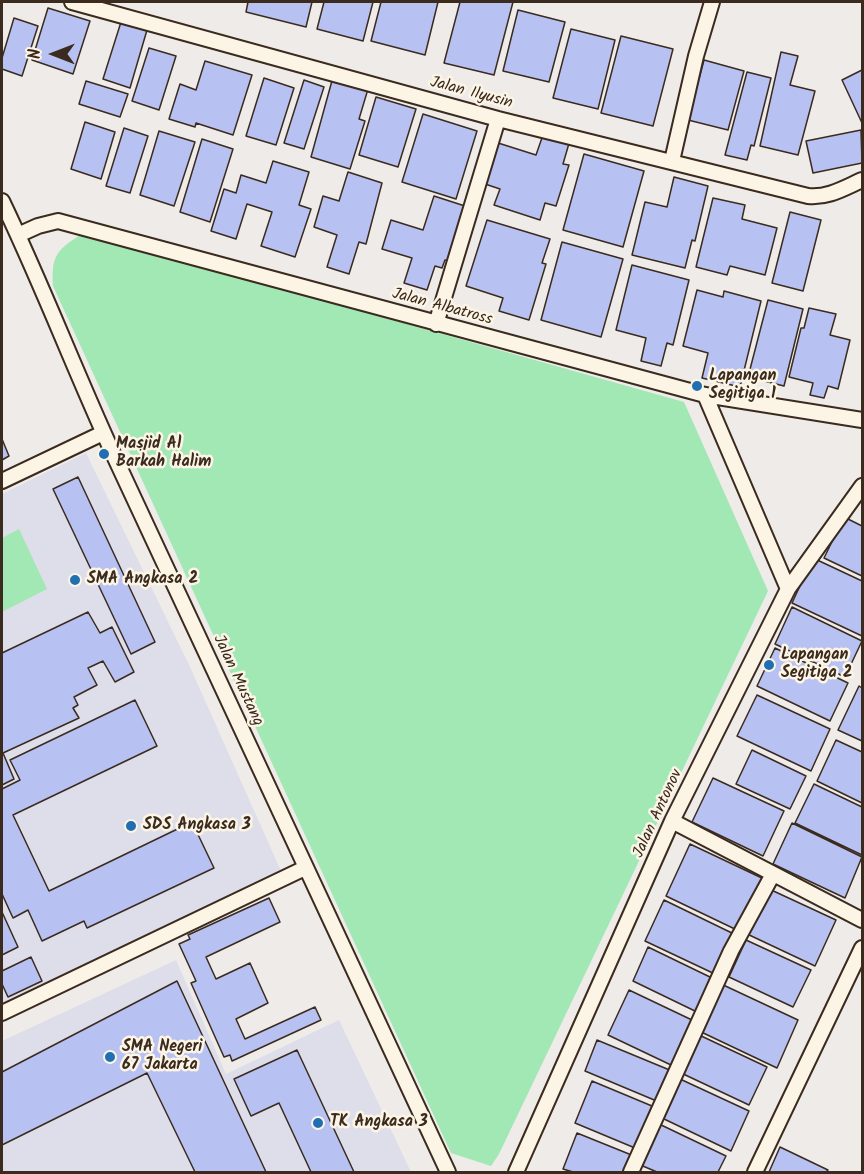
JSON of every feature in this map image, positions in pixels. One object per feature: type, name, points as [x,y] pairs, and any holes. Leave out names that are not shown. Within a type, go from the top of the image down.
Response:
[{"type":"lane","name":"Jalan Ilyusin","points":[[72,2],[498,119],[807,196],[829,195],[862,180]]},
{"type":"lane","points":[[672,161],[696,56],[712,2]]},
{"type":"lane","points":[[436,324],[498,119]]},
{"type":"lane","name":"Jalan Mustang","points":[[2,201],[104,433],[304,868],[448,1173]]},
{"type":"lane","name":"Jalan Albatross","points":[[18,235],[38,226],[58,221],[705,395],[862,420]]},
{"type":"lane","points":[[705,395],[788,589]]},
{"type":"lane","points":[[2,481],[104,433]]},
{"type":"lane","name":"Jalan Antonov","points":[[516,1173],[672,821],[788,589],[862,486]]},
{"type":"lane","points":[[672,821],[862,920]]},
{"type":"lane","points":[[2,1012],[304,868]]},
{"type":"lane","points":[[632,1173],[731,951],[773,874]]},
{"type":"lane","points":[[755,1173],[862,948]]},
{"type":"shaded area","points":[[86,453],[190,667],[285,880],[2,1021],[2,494]]},
{"type":"shaded area","name":"SMA Negeri 67 Jakarta","points":[[176,960],[226,1074],[339,1020],[411,1172],[2,1172],[2,1041]]},
{"type":"green space","points":[[83,233],[684,402],[768,591],[499,1154],[491,1166],[451,1153],[53,286],[53,267],[58,254],[67,244]]},
{"type":"green space","points":[[19,529],[47,589],[2,612],[2,538]]},
{"type":"building","points":[[248,2],[312,2],[306,27],[246,12]]},
{"type":"building","points":[[324,2],[373,2],[363,41],[317,29]]},
{"type":"building","points":[[381,2],[438,2],[425,55],[371,41]]},
{"type":"building","points":[[460,2],[513,2],[494,75],[444,63]]},
{"type":"building","points":[[48,8],[90,21],[73,74],[32,60]]},
{"type":"building","points":[[518,10],[565,22],[549,82],[503,71]]},
{"type":"building","points":[[14,18],[38,26],[22,76],[2,69],[2,58]]},
{"type":"building","points":[[121,22],[147,30],[130,88],[103,79]]},
{"type":"building","points":[[571,29],[615,40],[598,109],[553,98]]},
{"type":"building","points":[[621,36],[673,49],[653,126],[601,113]]},
{"type":"building","points":[[149,48],[176,56],[159,110],[132,101]]},
{"type":"building","points":[[781,52],[798,56],[790,85],[815,91],[798,155],[760,146]]},
{"type":"building","points":[[704,60],[744,71],[728,130],[688,120]]},
{"type":"building","points":[[205,61],[252,75],[233,135],[196,123],[195,127],[169,119],[180,84],[196,90]]},
{"type":"building","points":[[862,70],[862,123],[842,80]]},
{"type":"building","points":[[747,72],[771,78],[754,146],[751,145],[747,160],[725,155]]},
{"type":"building","points":[[333,77],[368,89],[359,119],[365,121],[350,169],[311,157]]},
{"type":"building","points":[[264,78],[294,88],[276,145],[246,136]]},
{"type":"building","points":[[304,80],[324,87],[304,149],[284,143]]},
{"type":"building","points":[[86,81],[128,94],[120,117],[79,104]]},
{"type":"building","points":[[376,97],[416,109],[398,167],[359,155]]},
{"type":"building","points":[[423,114],[477,131],[456,199],[402,182]]},
{"type":"building","points":[[85,122],[115,132],[101,179],[71,169]]},
{"type":"building","points":[[124,128],[148,136],[130,193],[106,186]]},
{"type":"building","points":[[861,130],[862,163],[813,173],[806,141]]},
{"type":"building","points":[[159,131],[195,142],[174,206],[140,195]]},
{"type":"building","points":[[544,132],[570,140],[563,164],[569,165],[556,206],[545,203],[540,220],[494,205],[500,189],[482,183],[495,142],[536,155]]},
{"type":"building","points":[[202,139],[233,149],[210,222],[180,212]]},
{"type":"building","points":[[584,154],[644,171],[623,247],[563,230]]},
{"type":"building","points":[[273,161],[309,172],[299,205],[311,209],[295,257],[261,246],[272,212],[247,204],[236,239],[211,231],[224,189],[236,193],[241,175],[266,183]]},
{"type":"building","points":[[348,172],[382,183],[366,244],[359,242],[349,274],[327,267],[337,235],[314,227],[323,196],[339,201]]},
{"type":"building","points":[[674,177],[708,186],[695,241],[692,240],[685,268],[632,255],[645,202],[667,207]]},
{"type":"building","points":[[434,196],[468,207],[451,262],[445,260],[442,268],[435,266],[427,290],[404,283],[412,258],[382,249],[391,220],[423,230]]},
{"type":"building","points":[[713,198],[745,205],[742,219],[777,228],[765,275],[730,266],[727,275],[696,267]]},
{"type":"building","points":[[790,212],[821,220],[803,291],[772,283]]},
{"type":"building","points":[[487,220],[550,239],[542,263],[546,264],[529,320],[499,311],[503,298],[466,286]]},
{"type":"building","points":[[562,242],[623,259],[601,337],[541,320]]},
{"type":"building","points":[[632,265],[689,280],[673,345],[667,343],[661,366],[641,361],[646,338],[616,330]]},
{"type":"building","points":[[697,290],[723,297],[724,291],[761,301],[740,387],[702,378],[708,353],[683,346]]},
{"type":"building","points":[[768,300],[803,309],[784,386],[748,377]]},
{"type":"building","points":[[809,308],[836,314],[830,335],[850,340],[838,389],[828,386],[824,398],[810,395],[813,383],[789,377],[801,328],[804,328]]},
{"type":"building","points":[[2,439],[9,456],[2,460]]},
{"type":"building","points":[[78,477],[155,642],[131,654],[53,489]]},
{"type":"building","points":[[844,517],[862,526],[862,576],[824,558]]},
{"type":"building","points":[[813,558],[862,581],[862,636],[792,603]]},
{"type":"building","points":[[792,607],[862,641],[845,677],[775,644]]},
{"type":"building","points":[[88,612],[100,633],[112,627],[134,672],[115,682],[103,661],[88,668],[97,685],[74,697],[78,705],[73,708],[79,718],[3,753],[14,779],[2,785],[2,653]]},
{"type":"building","points":[[775,648],[848,683],[830,721],[757,686]]},
{"type":"building","points":[[859,686],[862,688],[862,741],[838,730]]},
{"type":"building","points":[[757,695],[830,729],[811,771],[737,736]]},
{"type":"building","points":[[135,700],[157,746],[13,815],[49,891],[192,822],[214,868],[87,928],[84,921],[42,941],[28,910],[13,918],[2,894],[2,789],[20,780],[10,760]]},
{"type":"building","points":[[836,740],[862,752],[862,803],[817,781]]},
{"type":"building","points":[[752,750],[806,776],[790,809],[736,784]]},
{"type":"building","points":[[713,778],[784,811],[763,856],[692,822]]},
{"type":"building","points":[[814,784],[862,807],[862,855],[795,823]]},
{"type":"building","points":[[792,823],[862,857],[845,898],[773,864]]},
{"type":"building","points":[[690,844],[764,879],[739,931],[666,896]]},
{"type":"building","points":[[767,888],[836,920],[815,966],[745,933]]},
{"type":"building","points":[[269,898],[280,922],[206,957],[216,979],[250,963],[268,1003],[236,1019],[245,1039],[315,1007],[321,1020],[232,1061],[230,1055],[224,1057],[191,983],[196,981],[179,944],[190,939],[188,935]]},
{"type":"building","points":[[664,900],[736,935],[717,975],[645,941]]},
{"type":"building","points":[[2,912],[18,947],[2,955]]},
{"type":"building","points":[[746,940],[811,970],[793,1007],[729,977]]},
{"type":"building","points":[[648,947],[712,978],[697,1012],[633,981]]},
{"type":"building","points":[[31,957],[42,981],[8,997],[2,984],[2,971]]},
{"type":"building","points":[[177,981],[266,1172],[195,1172],[147,1073],[2,1145],[2,1072]]},
{"type":"building","points":[[719,983],[798,1020],[777,1068],[697,1030]]},
{"type":"building","points":[[629,990],[692,1020],[671,1065],[608,1035]]},
{"type":"building","points":[[697,1034],[767,1067],[749,1105],[679,1072]]},
{"type":"building","points":[[597,1040],[672,1071],[659,1102],[585,1071]]},
{"type":"building","points":[[297,1050],[354,1172],[311,1172],[279,1103],[251,1116],[234,1079]]},
{"type":"building","points":[[680,1079],[749,1111],[731,1151],[662,1118]]},
{"type":"building","points":[[592,1081],[652,1106],[635,1148],[575,1123]]},
{"type":"building","points":[[657,1123],[726,1156],[718,1172],[657,1172],[638,1164]]},
{"type":"building","points":[[577,1133],[634,1156],[627,1172],[573,1172],[563,1169]]},
{"type":"building","points":[[780,1147],[828,1170],[826,1172],[769,1172]]},
{"type":"place","name":"Lapangan Segitiga 1","points":[[697,386]]},
{"type":"place","name":"Masjid Al Barkah Halim","points":[[104,454]]},
{"type":"place","name":"SMA Angkasa 2","points":[[75,580]]},
{"type":"place","name":"Lapangan Segitiga 2","points":[[769,665]]},
{"type":"place","name":"SDS Angkasa 3","points":[[131,826]]},
{"type":"place","name":"SMA Negeri 67 Jakarta","points":[[110,1057]]},
{"type":"place","name":"TK Angkasa 3","points":[[318,1123]]}]
